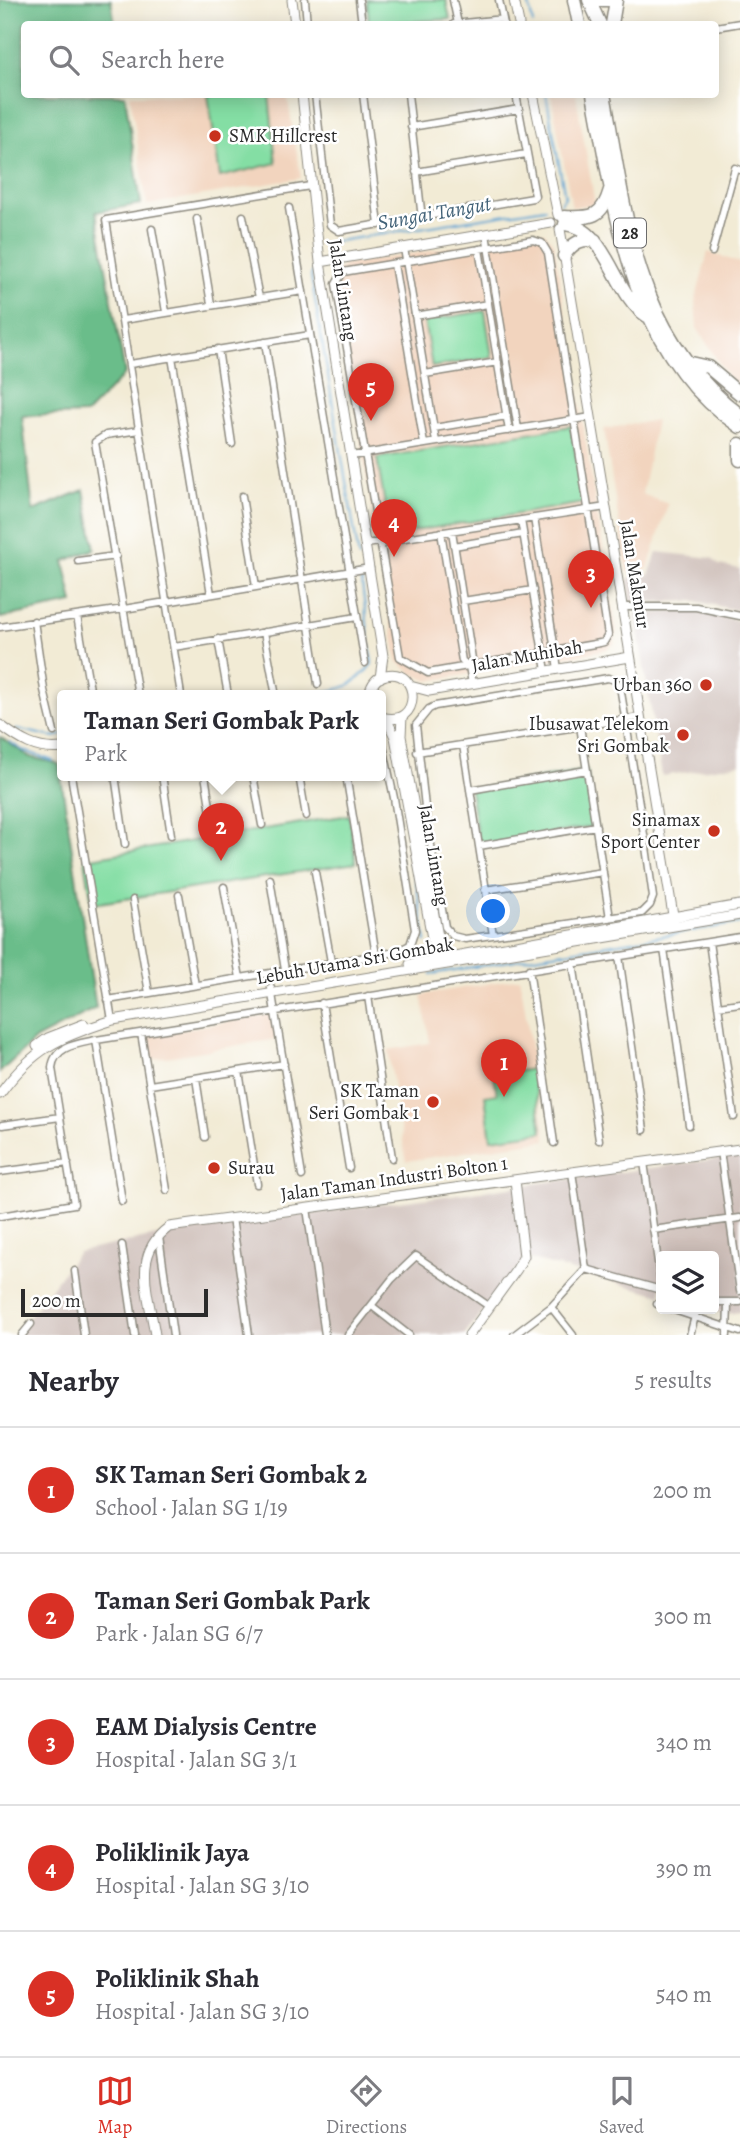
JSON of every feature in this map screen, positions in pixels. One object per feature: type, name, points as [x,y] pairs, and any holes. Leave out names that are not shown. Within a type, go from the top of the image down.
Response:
[{"type":"highway","points":[[574,0],[578,21]]},
{"type":"highway","points":[[587,0],[590,21]]},
{"type":"highway","points":[[587,0],[598,21]]},
{"type":"highway","points":[[599,0],[609,0]]},
{"type":"highway","points":[[612,21],[616,0]]},
{"type":"highway","name":"28","points":[[594,98],[628,264],[649,317],[664,347],[689,382],[726,418],[740,427]]},
{"type":"highway","name":"28","points":[[609,98],[610,122],[630,233],[640,270],[666,331],[685,362],[709,389],[740,415]]},
{"type":"highway","points":[[560,221],[597,214],[607,203],[611,188]]},
{"type":"highway","points":[[560,221],[575,225],[595,240],[624,293],[636,309],[649,317]]},
{"type":"highway","points":[[564,256],[573,244],[581,240],[595,240]]},
{"type":"highway","points":[[685,362],[708,367],[740,394]]},
{"type":"highway","points":[[740,444],[740,460]]},
{"type":"street","points":[[292,0],[295,21]]},
{"type":"street","points":[[304,0],[307,21]]},
{"type":"street","points":[[359,0],[362,21]]},
{"type":"street","points":[[453,0],[456,21]]},
{"type":"street","points":[[499,0],[503,21]]},
{"type":"street","points":[[514,0],[518,21]]},
{"type":"street","points":[[719,26],[740,23]]},
{"type":"street","name":"Jalan Lintang","points":[[302,98],[320,262],[383,656],[380,678]]},
{"type":"street","points":[[316,98],[330,225],[335,230],[342,231],[533,198],[517,98]]},
{"type":"street","points":[[363,98],[379,225]]},
{"type":"street","points":[[408,98],[422,219]]},
{"type":"street","points":[[320,262],[560,221],[534,98]]},
{"type":"street","points":[[411,127],[519,109]]},
{"type":"street","points":[[416,172],[526,154]]},
{"type":"street","points":[[712,252],[737,169]]},
{"type":"street","points":[[180,690],[106,220],[310,186]]},
{"type":"street","points":[[289,208],[365,663]]},
{"type":"street","points":[[243,216],[259,298]]},
{"type":"street","points":[[197,219],[211,304]]},
{"type":"street","name":"Jalan Makmur","points":[[560,221],[674,920]]},
{"type":"street","points":[[152,229],[166,312]]},
{"type":"street","points":[[486,234],[519,429]]},
{"type":"street","points":[[533,240],[545,246],[548,253],[609,631],[607,639],[600,643],[428,673],[400,657],[336,284],[343,272],[488,247],[533,240]]},
{"type":"street","points":[[404,248],[436,442]]},
{"type":"street","points":[[479,249],[509,431]]},
{"type":"street","points":[[394,264],[424,444]]},
{"type":"street","points":[[123,320],[303,291]]},
{"type":"street","points":[[415,316],[488,304]]},
{"type":"street","points":[[130,364],[310,335]]},
{"type":"street","points":[[265,342],[318,684]]},
{"type":"street","points":[[495,344],[504,342]]},
{"type":"street","points":[[218,349],[232,444]]},
{"type":"street","points":[[172,357],[211,594]]},
{"type":"street","points":[[409,359],[422,357]]},
{"type":"street","points":[[425,374],[498,362]]},
{"type":"street","points":[[434,428],[506,416]]},
{"type":"street","points":[[351,456],[591,418]]},
{"type":"street","points":[[137,690],[95,442],[106,435],[139,430]]},
{"type":"street","points":[[242,496],[256,587]]},
{"type":"street","points":[[366,544],[606,507]]},
{"type":"street","points":[[534,518],[558,669]]},
{"type":"street","points":[[521,520],[547,671]]},
{"type":"street","points":[[452,531],[472,659],[469,666],[471,684]]},
{"type":"street","points":[[442,533],[461,661],[469,666]]},
{"type":"street","points":[[454,545],[523,534]]},
{"type":"street","points":[[78,561],[116,556]]},
{"type":"street","points":[[0,627],[370,568]]},
{"type":"street","points":[[463,601],[533,590]]},
{"type":"street","points":[[622,607],[696,607],[740,617]]},
{"type":"street","points":[[77,616],[90,690]]},
{"type":"street","points":[[174,647],[358,617]]},
{"type":"street","points":[[34,621],[44,690],[54,732]]},
{"type":"street","points":[[264,632],[275,690]]},
{"type":"street","points":[[218,639],[227,690]]},
{"type":"street","name":"Jalan Lintang","points":[[383,656],[395,675]]},
{"type":"street","name":"Jalan Muhibah","points":[[410,686],[429,691],[630,657]]},
{"type":"street","points":[[371,690],[380,678],[395,675],[410,686],[412,703]]},
{"type":"street","points":[[608,678],[620,686],[626,719],[653,897],[650,905],[642,913],[554,932],[465,939],[453,936],[445,927],[417,752],[415,729],[422,717],[435,706],[608,678]]},
{"type":"street","name":"Jalan Muhibah","points":[[402,716],[412,703],[429,691]]},
{"type":"street","points":[[386,717],[402,716]]},
{"type":"street","name":"Jalan Lintang","points":[[402,716],[401,736],[439,959]]},
{"type":"street","points":[[417,752],[640,717]]},
{"type":"street","name":"Jalan Lintang","points":[[386,722],[395,737],[439,959]]},
{"type":"street","points":[[0,725],[23,741],[41,749],[57,748]]},
{"type":"street","points":[[580,726],[610,918]]},
{"type":"street","points":[[463,745],[493,935]]},
{"type":"street","points":[[108,1000],[396,952],[410,945],[415,930],[386,760]]},
{"type":"street","points":[[470,790],[587,770]]},
{"type":"street","points":[[72,781],[111,1018]]},
{"type":"street","points":[[116,781],[125,844]]},
{"type":"street","points":[[163,781],[171,835]]},
{"type":"street","points":[[206,781],[214,831]]},
{"type":"street","points":[[254,781],[262,825]]},
{"type":"street","points":[[300,781],[306,816]]},
{"type":"street","points":[[347,781],[376,954]]},
{"type":"street","points":[[478,846],[596,826]]},
{"type":"street","points":[[315,872],[331,962]]},
{"type":"street","points":[[485,890],[603,872]]},
{"type":"street","points":[[270,879],[285,970]]},
{"type":"street","points":[[225,887],[240,978]]},
{"type":"street","points":[[653,919],[670,894],[680,905],[693,912]]},
{"type":"street","points":[[179,895],[195,985]]},
{"type":"street","points":[[133,900],[149,993]]},
{"type":"street","name":"Lebuh Utama Sri Gombak","points":[[272,991],[439,959],[554,932],[653,919],[674,920],[693,912],[740,905]]},
{"type":"street","name":"Lebuh Utama Sri Gombak","points":[[0,1086],[23,1058],[48,1038],[68,1029],[111,1018],[674,920],[740,915]]},
{"type":"street","points":[[0,1216],[74,1204],[51,1068],[52,1060],[63,1048],[96,1040],[740,937]]},
{"type":"street","points":[[709,942],[734,1117]]},
{"type":"street","points":[[664,949],[689,1125]]},
{"type":"street","points":[[619,956],[644,1130]]},
{"type":"street","points":[[573,963],[599,1140]]},
{"type":"street","points":[[528,970],[554,1143]]},
{"type":"street","points":[[272,991],[302,1175]]},
{"type":"street","points":[[368,996],[392,1158]]},
{"type":"street","points":[[322,1003],[349,1168]]},
{"type":"street","points":[[718,1006],[740,1003]]},
{"type":"street","name":"Lebuh Utama Sri Gombak","points":[[0,1094],[28,1060],[39,1051],[111,1018]]},
{"type":"street","points":[[142,1033],[167,1190]]},
{"type":"street","points":[[96,1040],[122,1201]]},
{"type":"street","points":[[150,1086],[284,1064]]},
{"type":"street","points":[[239,1071],[257,1184]]},
{"type":"street","points":[[196,1078],[205,1137]]},
{"type":"street","points":[[2,1125],[60,1117]]},
{"type":"street","name":"Jalan Taman Industri Bolton 1","points":[[159,1235],[169,1227],[740,1149]]},
{"type":"street","points":[[720,1152],[740,1292]]},
{"type":"street","points":[[644,1162],[656,1251]]},
{"type":"street","points":[[0,1172],[68,1163]]},
{"type":"street","points":[[572,1172],[586,1269]]},
{"type":"street","points":[[469,1335],[524,1256],[515,1180]]},
{"type":"street","points":[[307,1208],[326,1335]]},
{"type":"street","points":[[232,1218],[248,1335]]},
{"type":"street","points":[[653,1230],[740,1218]]},
{"type":"street","points":[[155,1335],[145,1266],[146,1254],[159,1235]]},
{"type":"street","points":[[159,1235],[173,1335]]},
{"type":"street","points":[[122,1245],[135,1335]]},
{"type":"street","points":[[348,1335],[413,1257],[419,1256],[490,1307]]},
{"type":"street","points":[[586,1269],[656,1289]]},
{"type":"street","points":[[514,1335],[551,1307],[586,1269]]},
{"type":"street","points":[[75,1271],[84,1335]]},
{"type":"street","points":[[719,1303],[740,1303]]},
{"type":"street","points":[[728,1304],[728,1332]]},
{"type":"street","points":[[372,1306],[409,1335]]},
{"type":"street","points":[[551,1307],[573,1335]]},
{"type":"street","points":[[690,1335],[696,1314]]},
{"type":"street","points":[[698,1314],[728,1332],[740,1332]]},
{"type":"street","points":[[22,1335],[31,1324]]},
{"type":"street","points":[[523,1326],[528,1335]]},
{"type":"shaded area","name":"SMK Hillcrest","points":[[130,98],[288,98],[301,178],[147,205]]},
{"type":"shaded area","points":[[552,98],[577,98],[595,204],[572,207]]},
{"type":"shaded area","points":[[544,232],[554,244],[616,630],[614,644],[605,650],[429,681],[413,674],[397,661],[334,278],[343,265]]},
{"type":"shaded area","points":[[708,252],[740,263],[740,386],[730,380],[697,328],[695,302]]},
{"type":"shaded area","points":[[656,420],[642,494],[668,504],[648,569],[627,572],[604,429]]},
{"type":"shaded area","points":[[657,552],[712,558],[719,565],[740,569],[740,611],[696,601],[631,602],[628,578],[649,575]]},
{"type":"shaded area","points":[[693,611],[740,621],[740,764],[662,776],[635,613]]},
{"type":"shaded area","points":[[520,978],[546,1140],[406,1161],[388,1050],[430,1043],[422,995]]},
{"type":"shaded area","points":[[273,1014],[277,1039],[148,1060],[144,1036]]},
{"type":"shaded area","points":[[740,1156],[740,1312],[719,1312],[719,1251],[656,1251],[656,1294],[526,1258],[464,1335],[16,1335],[78,1252],[171,1233]]},
{"type":"green space","points":[[0,0],[111,0],[114,21],[21,21],[21,98],[125,98],[141,204],[96,212],[125,374],[86,414],[22,416],[33,511],[84,490],[95,549],[64,561],[73,603],[0,618]]},
{"type":"green space","points":[[367,0],[446,0],[450,19],[418,21],[369,21]]},
{"type":"green space","points":[[208,98],[269,98],[276,163],[220,177]]},
{"type":"green space","points":[[485,311],[492,357],[432,367],[424,321]]},
{"type":"green space","points":[[571,426],[584,503],[390,535],[377,458]]},
{"type":"green space","points":[[0,737],[30,757],[57,764],[57,781],[62,781],[96,1008],[36,1039],[0,1072]]},
{"type":"green space","points":[[587,770],[596,826],[479,846],[470,790]]},
{"type":"green space","points":[[349,815],[356,863],[92,904],[85,859]]},
{"type":"green space","points":[[533,1069],[542,1132],[491,1139],[485,1096],[497,1094],[494,1075]]},
{"type":"waterway","name":"Sungai Tangut","points":[[528,0],[532,21]]},
{"type":"waterway","name":"Sungai Tangut","points":[[547,98],[565,197],[560,204]]},
{"type":"waterway","name":"Sungai Tangut","points":[[328,246],[332,242],[545,208]]},
{"type":"waterway","name":"Sungai Tangut","points":[[317,263],[311,276],[359,558]]},
{"type":"waterway","name":"Sungai Tangut","points":[[334,690],[349,685],[372,664],[361,576]]},
{"type":"waterway","name":"Sungai Tangut","points":[[17,729],[57,736]]},
{"type":"waterway","points":[[10,742],[22,750],[53,761]]},
{"type":"waterway","points":[[411,850],[426,942]]},
{"type":"waterway","points":[[431,974],[740,923]]},
{"type":"place","name":"SMK Hillcrest","points":[[215,136]]},
{"type":"place","name":"Poliklinik Shah","points":[[371,421]]},
{"type":"place","name":"Poliklinik Jaya","points":[[394,557]]},
{"type":"place","name":"EAM Dialysis Centre","points":[[591,608]]},
{"type":"place","name":"Urban 360","points":[[706,685]]},
{"type":"place","name":"Ibusawat Telekom Sri Gombak","points":[[683,735]]},
{"type":"place","name":"Sinamax Sport Center","points":[[714,831]]},
{"type":"place","name":"Taman Seri Gombak Park","points":[[221,861]]},
{"type":"place","name":"SK Taman Seri Gombak 2","points":[[504,1097]]},
{"type":"place","name":"SK Taman Seri Gombak 1","points":[[433,1102]]},
{"type":"place","name":"Surau","points":[[214,1168]]}]
